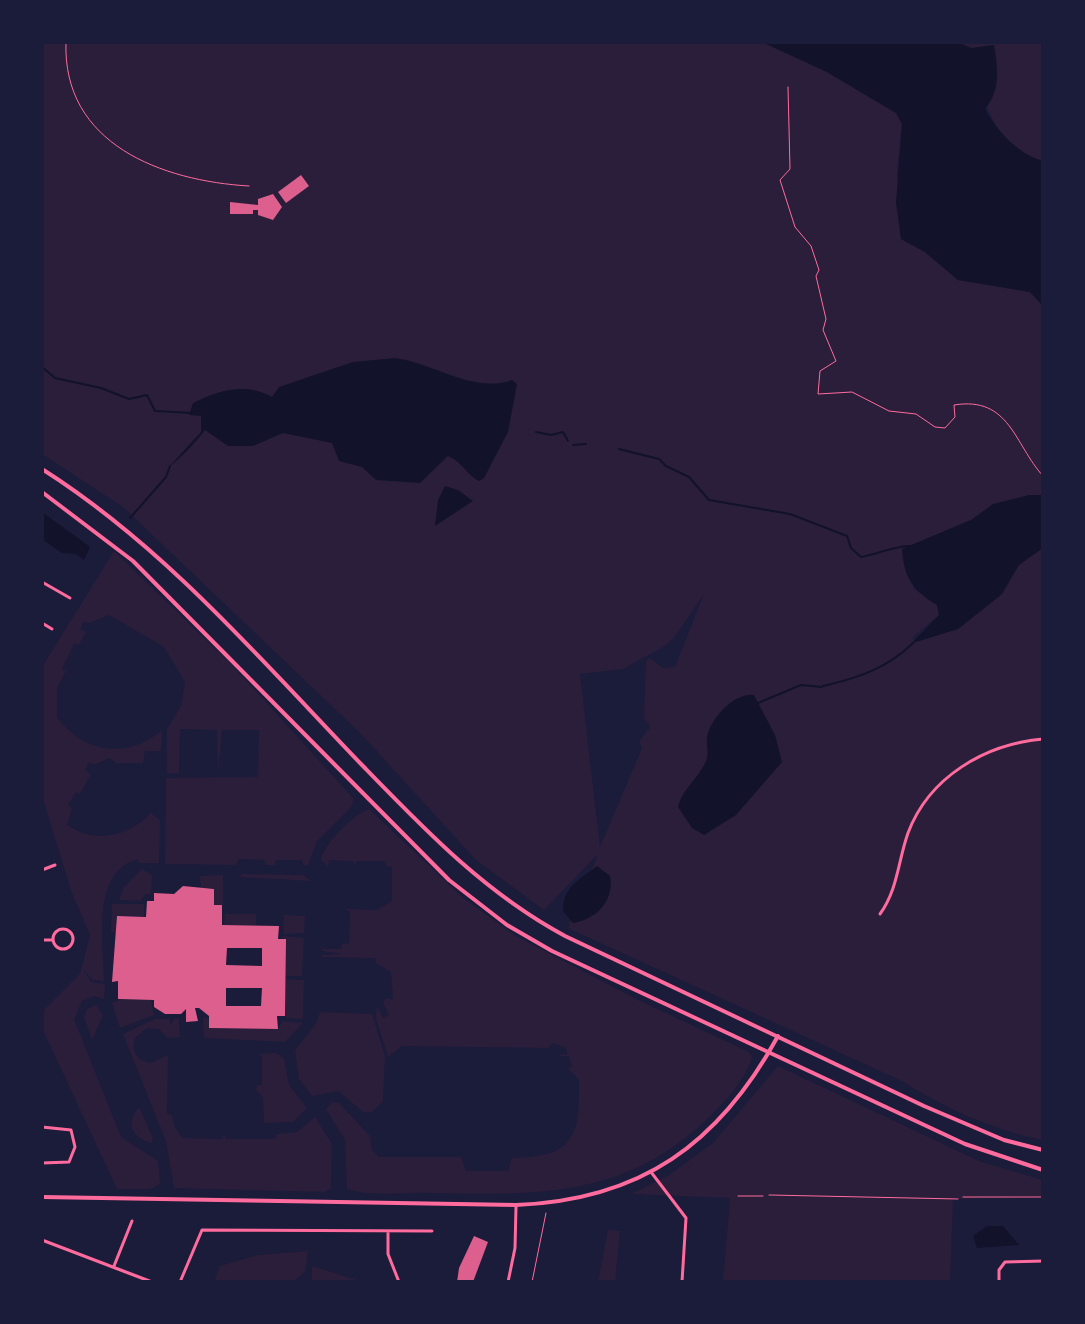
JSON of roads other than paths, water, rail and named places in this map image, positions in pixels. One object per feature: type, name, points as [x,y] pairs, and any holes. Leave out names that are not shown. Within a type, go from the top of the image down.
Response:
[{"type":"main road","points":[[42,469],[98,508],[152,553],[416,821],[479,880],[565,936],[965,1125],[1043,1150]]},
{"type":"main road","points":[[42,492],[133,561],[427,859],[480,906],[552,951],[965,1144],[1043,1170]]},
{"type":"main road","points":[[42,1197],[516,1205],[586,1197],[651,1172],[678,1156],[715,1125],[740,1098],[778,1036]]},
{"type":"street","points":[[42,582],[70,598]]},
{"type":"street","points":[[42,623],[52,629]]},
{"type":"street","points":[[880,914],[896,883],[915,817],[939,785],[983,755],[1043,739]]},
{"type":"street","points":[[42,870],[55,865]]},
{"type":"street","points":[[42,940],[53,940],[62,949],[71,946],[73,939],[69,931],[63,929],[57,931],[53,940]]},
{"type":"street","points":[[42,1127],[71,1130],[75,1147],[69,1162],[42,1163]]},
{"type":"street","points":[[651,1172],[686,1218],[682,1282]]},
{"type":"street","points":[[508,1282],[515,1248],[516,1205]]},
{"type":"street","points":[[113,1267],[132,1221]]},
{"type":"street","points":[[180,1282],[202,1230],[432,1231]]},
{"type":"street","points":[[388,1231],[388,1254],[399,1282]]},
{"type":"street","points":[[42,1240],[152,1282]]},
{"type":"street","points":[[999,1282],[999,1270],[1005,1262],[1043,1261]]},
{"type":"lane","points":[[66,42],[65,66],[71,94],[86,119],[102,136],[145,160],[190,177],[249,186]]},
{"type":"lane","points":[[769,1195],[958,1199]]},
{"type":"waterway","points":[[42,367],[55,378],[101,388],[129,399],[147,395],[155,411],[193,413]]},
{"type":"waterway","points":[[536,432],[551,435],[563,432],[568,441]]},
{"type":"waterway","points":[[573,445],[586,444]]},
{"type":"waterway","points":[[619,449],[659,459],[666,466],[689,477],[709,500],[790,514],[847,536],[851,548],[861,557],[910,546]]},
{"type":"waterway","points":[[130,518],[166,477],[170,466]]},
{"type":"waterway","points":[[823,686],[872,671],[913,643]]},
{"type":"waterway","points":[[758,703],[801,685],[822,687]]}]
